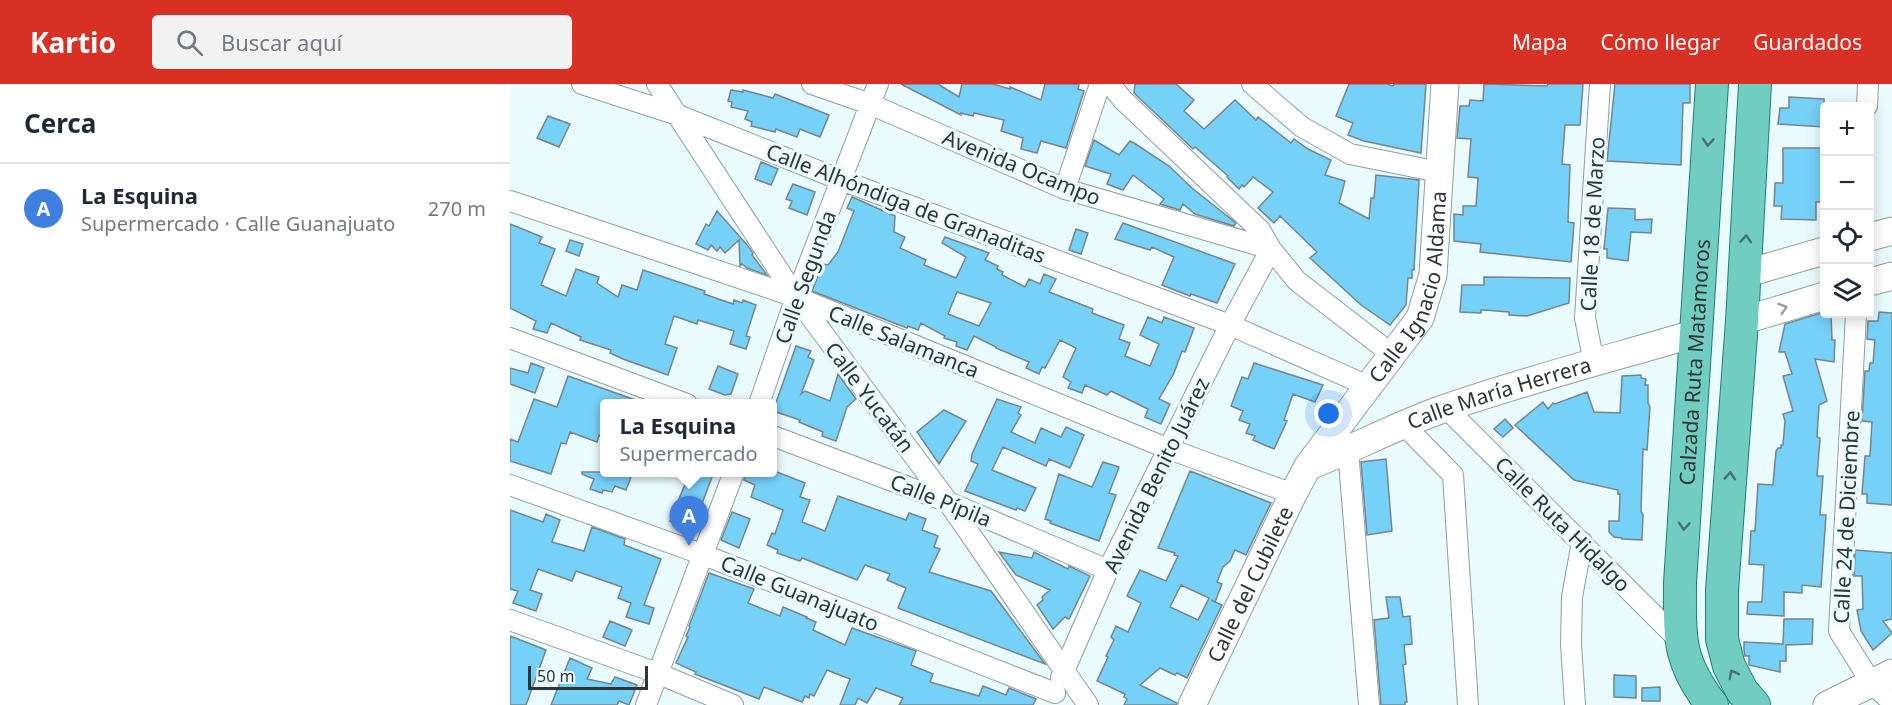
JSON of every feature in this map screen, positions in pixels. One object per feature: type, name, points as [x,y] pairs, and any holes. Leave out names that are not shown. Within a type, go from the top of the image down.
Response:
[{"type":"main road","name":"Calzada Ruta Matamoros","points":[[1712,84],[1680,583],[1680,641],[1689,671],[1712,705]]},
{"type":"main road","name":"Calzada Ruta Matamoros","points":[[1754,705],[1742,691],[1729,666],[1722,639],[1722,590],[1742,321],[1755,84]]},
{"type":"street","name":"Calle Alhóndiga de Granaditas","points":[[582,84],[678,114],[841,180],[1230,325],[1368,386]]},
{"type":"street","name":"Calle Yucatán","points":[[657,84],[796,297],[948,502],[1088,705]]},
{"type":"street","name":"Avenida Ocampo","points":[[812,84],[870,104],[1065,189],[1271,249]]},
{"type":"street","name":"Calle Segunda","points":[[761,399],[796,297],[878,84]]},
{"type":"street","points":[[1065,189],[1100,84]]},
{"type":"street","points":[[1110,84],[1123,100],[1260,230],[1271,249],[1297,281],[1393,355]]},
{"type":"street","points":[[1252,84],[1302,127],[1350,154],[1439,172]]},
{"type":"street","name":"Calle Ignacio Aldama","points":[[1308,466],[1420,318],[1433,275],[1445,84]]},
{"type":"street","name":"Calle 18 de Marzo","points":[[1594,363],[1585,318],[1600,84]]},
{"type":"street","points":[[1867,102],[1868,84]]},
{"type":"street","name":"Calle Salamanca","points":[[510,201],[796,297],[1169,449],[1293,494]]},
{"type":"street","points":[[1874,236],[1892,231]]},
{"type":"street","name":"Avenida Benito Juárez","points":[[1052,699],[1108,570],[1230,325],[1271,249]]},
{"type":"street","points":[[1744,274],[1820,251]]},
{"type":"street","points":[[1874,281],[1892,276]]},
{"type":"street","points":[[1742,321],[1820,297]]},
{"type":"street","name":"Calle 24 de Diciembre","points":[[1856,318],[1839,631],[1882,678],[1892,702]]},
{"type":"street","name":"Calle María Herrera","points":[[1308,466],[1402,424],[1446,408],[1696,333]]},
{"type":"street","points":[[510,338],[674,399]]},
{"type":"street","name":"Calle Ruta Hidalgo","points":[[1446,408],[1680,641]]},
{"type":"street","points":[[1402,424],[1453,475],[1467,705]]},
{"type":"street","name":"Calle Pípila","points":[[777,438],[948,502],[1108,570]]},
{"type":"street","points":[[1348,450],[1369,705]]},
{"type":"street","name":"Calle del Cubilete","points":[[1192,705],[1308,466]]},
{"type":"street","points":[[646,705],[732,477]]},
{"type":"street","name":"Calle Guanajuato","points":[[510,485],[704,555],[1052,699]]},
{"type":"street","points":[[1575,705],[1571,644],[1572,597],[1582,542]]},
{"type":"street","points":[[510,620],[657,674],[733,705]]},
{"type":"street","points":[[1827,705],[1882,678]]},
{"type":"building","points":[[901,84],[938,84],[959,97],[962,84],[993,84],[1010,89],[1010,87],[1041,100],[1045,84],[1079,84],[1078,89],[1084,91],[1066,148],[1041,141],[1037,153],[1021,149],[1023,138],[1001,131],[1004,120],[974,113],[973,116],[961,113],[961,115]]},
{"type":"building","points":[[1135,84],[1176,84],[1194,100],[1184,111],[1204,129],[1235,100],[1256,120],[1258,117],[1291,143],[1294,139],[1331,160],[1325,175],[1345,181],[1339,203],[1369,219],[1376,175],[1419,180],[1414,270],[1412,270],[1412,278],[1408,278],[1406,305],[1390,325],[1361,305],[1310,258],[1317,252],[1280,216],[1274,223],[1258,208],[1273,192],[1253,177],[1239,189],[1228,176],[1195,147],[1193,149],[1134,93]]},
{"type":"building","points":[[1349,84],[1393,86],[1394,84],[1426,84],[1421,153],[1364,141],[1348,135],[1353,123],[1336,116]]},
{"type":"building","points":[[1484,84],[1547,86],[1548,84],[1583,84],[1580,125],[1565,125],[1562,164],[1570,165],[1568,222],[1574,223],[1571,262],[1480,252],[1481,244],[1454,241],[1454,214],[1463,215],[1463,206],[1476,206],[1478,178],[1468,177],[1471,139],[1457,138],[1460,106],[1469,106],[1470,100],[1483,101]]},
{"type":"building","points":[[1615,84],[1690,84],[1690,103],[1683,103],[1681,165],[1607,161]]},
{"type":"building","points":[[731,90],[743,92],[743,90],[773,98],[775,94],[829,115],[820,137],[800,129],[797,137],[776,129],[775,132],[751,126],[752,122],[745,119],[748,111],[731,107],[732,102],[728,101]]},
{"type":"building","points":[[1789,97],[1824,99],[1824,102],[1820,102],[1820,127],[1778,124],[1780,108],[1789,108]]},
{"type":"building","points":[[548,116],[570,124],[559,147],[537,138]]},
{"type":"building","points":[[1094,140],[1119,155],[1130,141],[1134,143],[1169,166],[1193,189],[1236,223],[1234,226],[1195,214],[1183,204],[1180,210],[1160,204],[1164,199],[1133,175],[1123,190],[1107,184],[1111,174],[1085,166]]},
{"type":"building","points":[[1783,148],[1820,148],[1820,202],[1816,202],[1816,220],[1781,219],[1782,206],[1774,206],[1775,183],[1783,183]]},
{"type":"building","points":[[761,162],[778,169],[771,185],[755,179]]},
{"type":"building","points":[[793,184],[815,192],[807,215],[789,208],[792,201],[786,199]]},
{"type":"building","points":[[852,197],[895,216],[894,232],[905,237],[900,248],[926,260],[924,265],[956,278],[966,257],[942,243],[945,237],[989,253],[985,260],[998,266],[997,269],[1003,272],[1002,275],[1025,287],[1029,279],[1040,284],[1044,274],[1056,279],[1049,292],[1093,309],[1092,313],[1124,325],[1119,339],[1130,343],[1125,356],[1150,366],[1159,344],[1140,335],[1148,317],[1162,323],[1164,317],[1194,328],[1185,352],[1182,351],[1174,373],[1159,399],[1170,404],[1161,424],[1145,417],[1148,409],[1111,391],[1107,395],[1085,385],[1082,393],[1068,388],[1071,382],[1063,377],[1076,348],[1060,340],[1045,368],[1042,367],[1039,374],[1026,368],[1029,362],[974,336],[967,350],[956,346],[957,342],[944,338],[945,336],[921,323],[918,330],[908,326],[907,328],[812,291],[823,264],[828,265],[838,252],[854,211],[847,208]],"holes":[[[957,292],[991,303],[979,326],[948,314]]]},
{"type":"building","points":[[1608,208],[1635,209],[1635,220],[1652,219],[1651,233],[1631,232],[1628,261],[1607,258],[1607,249],[1604,249]]},
{"type":"building","points":[[717,211],[748,246],[767,275],[742,264],[740,266],[739,240],[725,253],[720,247],[717,251],[711,245],[708,250],[696,244],[706,224],[709,226]]},
{"type":"building","points":[[1123,223],[1235,264],[1217,303],[1162,285],[1174,257],[1152,247],[1150,250],[1115,239]]},
{"type":"building","points":[[510,224],[542,237],[539,243],[555,249],[541,285],[566,296],[576,269],[599,277],[597,283],[618,297],[622,285],[637,290],[643,270],[705,291],[704,294],[733,304],[734,300],[742,303],[743,300],[756,305],[746,336],[750,337],[746,349],[730,344],[734,331],[698,320],[697,324],[674,316],[665,344],[677,348],[668,375],[623,359],[610,353],[611,350],[580,340],[581,337],[551,323],[547,333],[533,329],[536,321],[510,308]]},
{"type":"building","points":[[1076,229],[1088,233],[1081,254],[1069,250]]},
{"type":"building","points":[[570,240],[583,244],[579,256],[566,251]]},
{"type":"building","points":[[1484,277],[1570,278],[1569,303],[1527,316],[1484,310],[1481,310],[1481,313],[1460,312],[1462,285],[1484,285]]},
{"type":"building","points":[[1879,312],[1892,313],[1892,505],[1867,503],[1867,494],[1862,494],[1865,456],[1870,456],[1872,422],[1862,421],[1865,371],[1869,371],[1870,363],[1873,363],[1875,340],[1867,339],[1868,321],[1878,321]]},
{"type":"building","points":[[1820,313],[1820,318],[1831,318],[1832,340],[1835,340],[1834,362],[1815,359],[1827,401],[1819,405],[1817,437],[1820,438],[1817,476],[1823,476],[1820,515],[1826,515],[1821,587],[1802,585],[1802,593],[1784,592],[1784,616],[1747,614],[1748,602],[1762,602],[1764,565],[1749,564],[1751,531],[1755,531],[1758,484],[1773,485],[1776,451],[1783,445],[1785,421],[1783,414],[1793,411],[1783,376],[1792,374],[1785,352],[1779,352],[1785,324]]},
{"type":"building","points":[[796,346],[811,351],[808,357],[814,360],[801,394],[805,391],[830,401],[838,374],[856,399],[847,407],[836,441],[822,436],[823,432],[799,422],[800,420],[777,412],[777,400]]},
{"type":"building","points":[[531,363],[544,368],[535,393],[510,384],[510,368],[528,373]]},
{"type":"building","points":[[1254,363],[1323,385],[1315,402],[1293,394],[1284,420],[1287,421],[1274,449],[1253,440],[1255,436],[1246,433],[1250,424],[1239,420],[1243,411],[1231,406],[1242,377],[1248,379]]},
{"type":"building","points":[[718,366],[738,374],[731,394],[725,395],[709,389]]},
{"type":"building","points":[[1641,375],[1641,378],[1646,379],[1645,385],[1648,385],[1650,407],[1647,450],[1643,449],[1642,540],[1622,539],[1614,537],[1609,532],[1609,521],[1619,521],[1620,494],[1618,490],[1574,480],[1515,425],[1543,402],[1548,409],[1553,403],[1587,392],[1594,412],[1620,413],[1622,376]]},
{"type":"building","points":[[568,376],[633,399],[600,399],[600,436],[597,442],[570,432],[566,444],[561,443],[551,474],[510,461],[510,439],[518,442],[534,399],[557,407]]},
{"type":"building","points":[[997,399],[1021,407],[1018,413],[1021,415],[1011,432],[1035,443],[1041,428],[1061,437],[1066,427],[1084,435],[1070,468],[1049,459],[1046,466],[1003,447],[992,470],[1036,488],[1025,511],[1017,508],[1016,510],[965,491],[978,464],[971,461],[972,454]]},
{"type":"building","points":[[944,410],[966,421],[939,464],[917,432]]},
{"type":"building","points":[[1505,419],[1513,428],[1503,437],[1494,429]]},
{"type":"building","points":[[1386,459],[1392,531],[1367,535],[1361,462]]},
{"type":"building","points":[[1103,462],[1119,467],[1109,493],[1116,495],[1099,541],[1050,523],[1051,521],[1045,519],[1059,474],[1092,487]]},
{"type":"building","points":[[1190,471],[1271,503],[1246,555],[1235,550],[1230,561],[1223,567],[1217,582],[1222,584],[1215,602],[1222,605],[1187,678],[1160,668],[1140,685],[1177,703],[1176,705],[1124,705],[1127,699],[1124,697],[1125,694],[1097,681],[1114,640],[1111,637],[1116,626],[1128,632],[1141,603],[1127,596],[1140,570],[1166,581],[1178,556],[1158,548]],"holes":[[[1181,585],[1209,598],[1198,620],[1170,607]]]},
{"type":"building","points":[[582,472],[600,472],[600,477],[631,477],[626,490],[615,486],[612,492],[603,490],[602,493],[590,489],[594,479]]},
{"type":"building","points":[[777,472],[805,483],[800,497],[810,500],[802,522],[825,531],[838,496],[906,520],[909,513],[926,519],[922,530],[938,536],[934,547],[940,549],[929,572],[991,591],[1045,664],[898,608],[906,588],[887,580],[890,574],[865,565],[857,580],[802,558],[800,561],[777,553],[778,550],[767,545],[772,533],[775,534],[783,510],[751,497],[755,485],[744,480],[745,477],[777,477]]},
{"type":"building","points":[[688,477],[712,477],[698,514],[693,512],[687,528],[670,521]]},
{"type":"building","points":[[510,510],[543,522],[546,514],[560,520],[552,542],[584,551],[592,527],[625,539],[624,545],[661,559],[644,605],[654,608],[649,624],[626,617],[631,603],[618,598],[622,587],[576,571],[572,581],[538,569],[530,590],[542,594],[536,611],[513,603],[518,591],[510,589]]},
{"type":"building","points":[[732,512],[750,519],[739,548],[721,540]]},
{"type":"building","points":[[1855,550],[1892,553],[1892,619],[1883,621],[1892,633],[1873,650],[1861,631],[1857,610],[1863,609],[1862,576],[1854,576]]},
{"type":"building","points":[[999,552],[1032,558],[1034,552],[1068,569],[1069,566],[1090,576],[1069,619],[1065,617],[1053,629],[1037,605],[1050,590],[1016,575]]},
{"type":"building","points":[[709,573],[754,589],[748,603],[780,616],[783,607],[807,617],[816,622],[813,630],[845,645],[852,628],[916,651],[911,665],[933,674],[930,682],[979,696],[983,686],[1006,695],[1009,688],[1036,699],[1033,705],[899,705],[903,698],[876,688],[867,703],[858,698],[855,705],[840,705],[850,679],[827,670],[814,696],[810,694],[809,698],[805,696],[802,702],[764,687],[759,699],[695,674],[696,672],[676,663],[688,637],[686,636],[689,626]]},
{"type":"building","points":[[1386,597],[1400,597],[1403,617],[1410,616],[1412,644],[1404,645],[1406,664],[1403,665],[1407,702],[1405,705],[1381,705],[1374,620],[1389,618]]},
{"type":"building","points":[[1784,619],[1813,619],[1812,644],[1786,645],[1786,661],[1780,661],[1780,672],[1749,665],[1749,656],[1745,656],[1744,642],[1783,644]]},
{"type":"building","points":[[610,621],[632,630],[625,646],[603,637]]},
{"type":"building","points":[[510,636],[546,650],[526,705],[510,705]]},
{"type":"building","points":[[570,658],[592,668],[587,679],[611,684],[615,677],[637,685],[629,705],[619,701],[617,705],[551,705]]},
{"type":"building","points":[[1614,675],[1636,676],[1636,698],[1614,697]]},
{"type":"building","points":[[1660,687],[1660,701],[1642,701],[1642,688]]},
{"type":"place","name":"La Esquina","points":[[689,546]]}]
